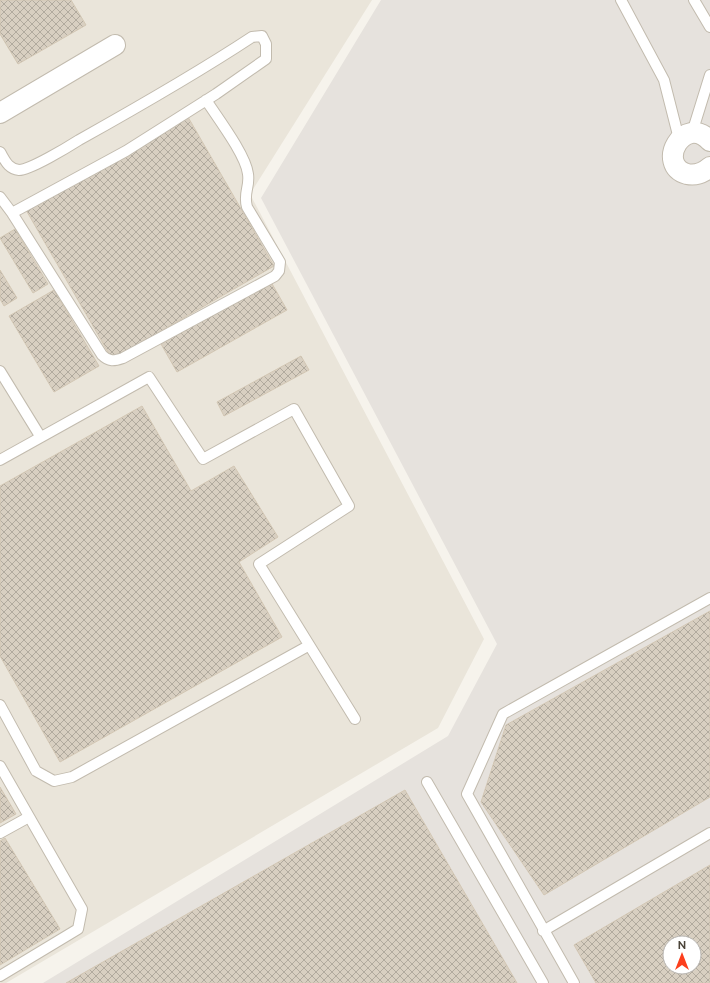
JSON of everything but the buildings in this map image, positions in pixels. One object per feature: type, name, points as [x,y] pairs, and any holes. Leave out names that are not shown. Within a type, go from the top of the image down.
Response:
[{"type":"street","points":[[0,113],[115,45]]},
{"type":"street","points":[[709,172],[701,174],[684,173],[676,165],[673,149],[685,136],[702,135],[710,141]]},
{"type":"lane","points":[[621,0],[664,80],[685,136]]},
{"type":"lane","points":[[694,0],[710,27]]},
{"type":"lane","points":[[0,152],[6,164],[12,168],[20,170],[58,152],[192,76],[252,37],[262,36],[266,44],[266,59],[206,100],[126,151],[12,214]]},
{"type":"lane","points":[[685,136],[710,75]]},
{"type":"lane","points":[[0,197],[102,355],[107,360],[113,361],[123,358],[275,276],[280,271],[280,262],[247,208],[244,197],[247,187],[248,173],[242,157],[206,100]]},
{"type":"lane","points":[[0,371],[40,436]]},
{"type":"lane","points":[[0,460],[40,436],[149,377],[203,459],[294,409],[349,506],[259,564],[308,646],[355,719]]},
{"type":"lane","points":[[574,983],[466,794],[503,714],[710,598]]},
{"type":"lane","points":[[0,705],[36,771],[54,781],[72,778],[308,646]]},
{"type":"lane","points":[[0,766],[82,909],[78,929],[0,976]]},
{"type":"lane","points":[[427,782],[543,983]]},
{"type":"lane","points":[[0,834],[29,817]]},
{"type":"lane","points":[[543,931],[710,833]]},
{"type":"shaded area","points":[[0,0],[372,0],[250,194],[484,639],[438,728],[6,983],[0,983]]},
{"type":"shaded area","points":[[381,0],[710,0],[710,983],[43,983],[448,736],[497,644],[261,198]]}]
